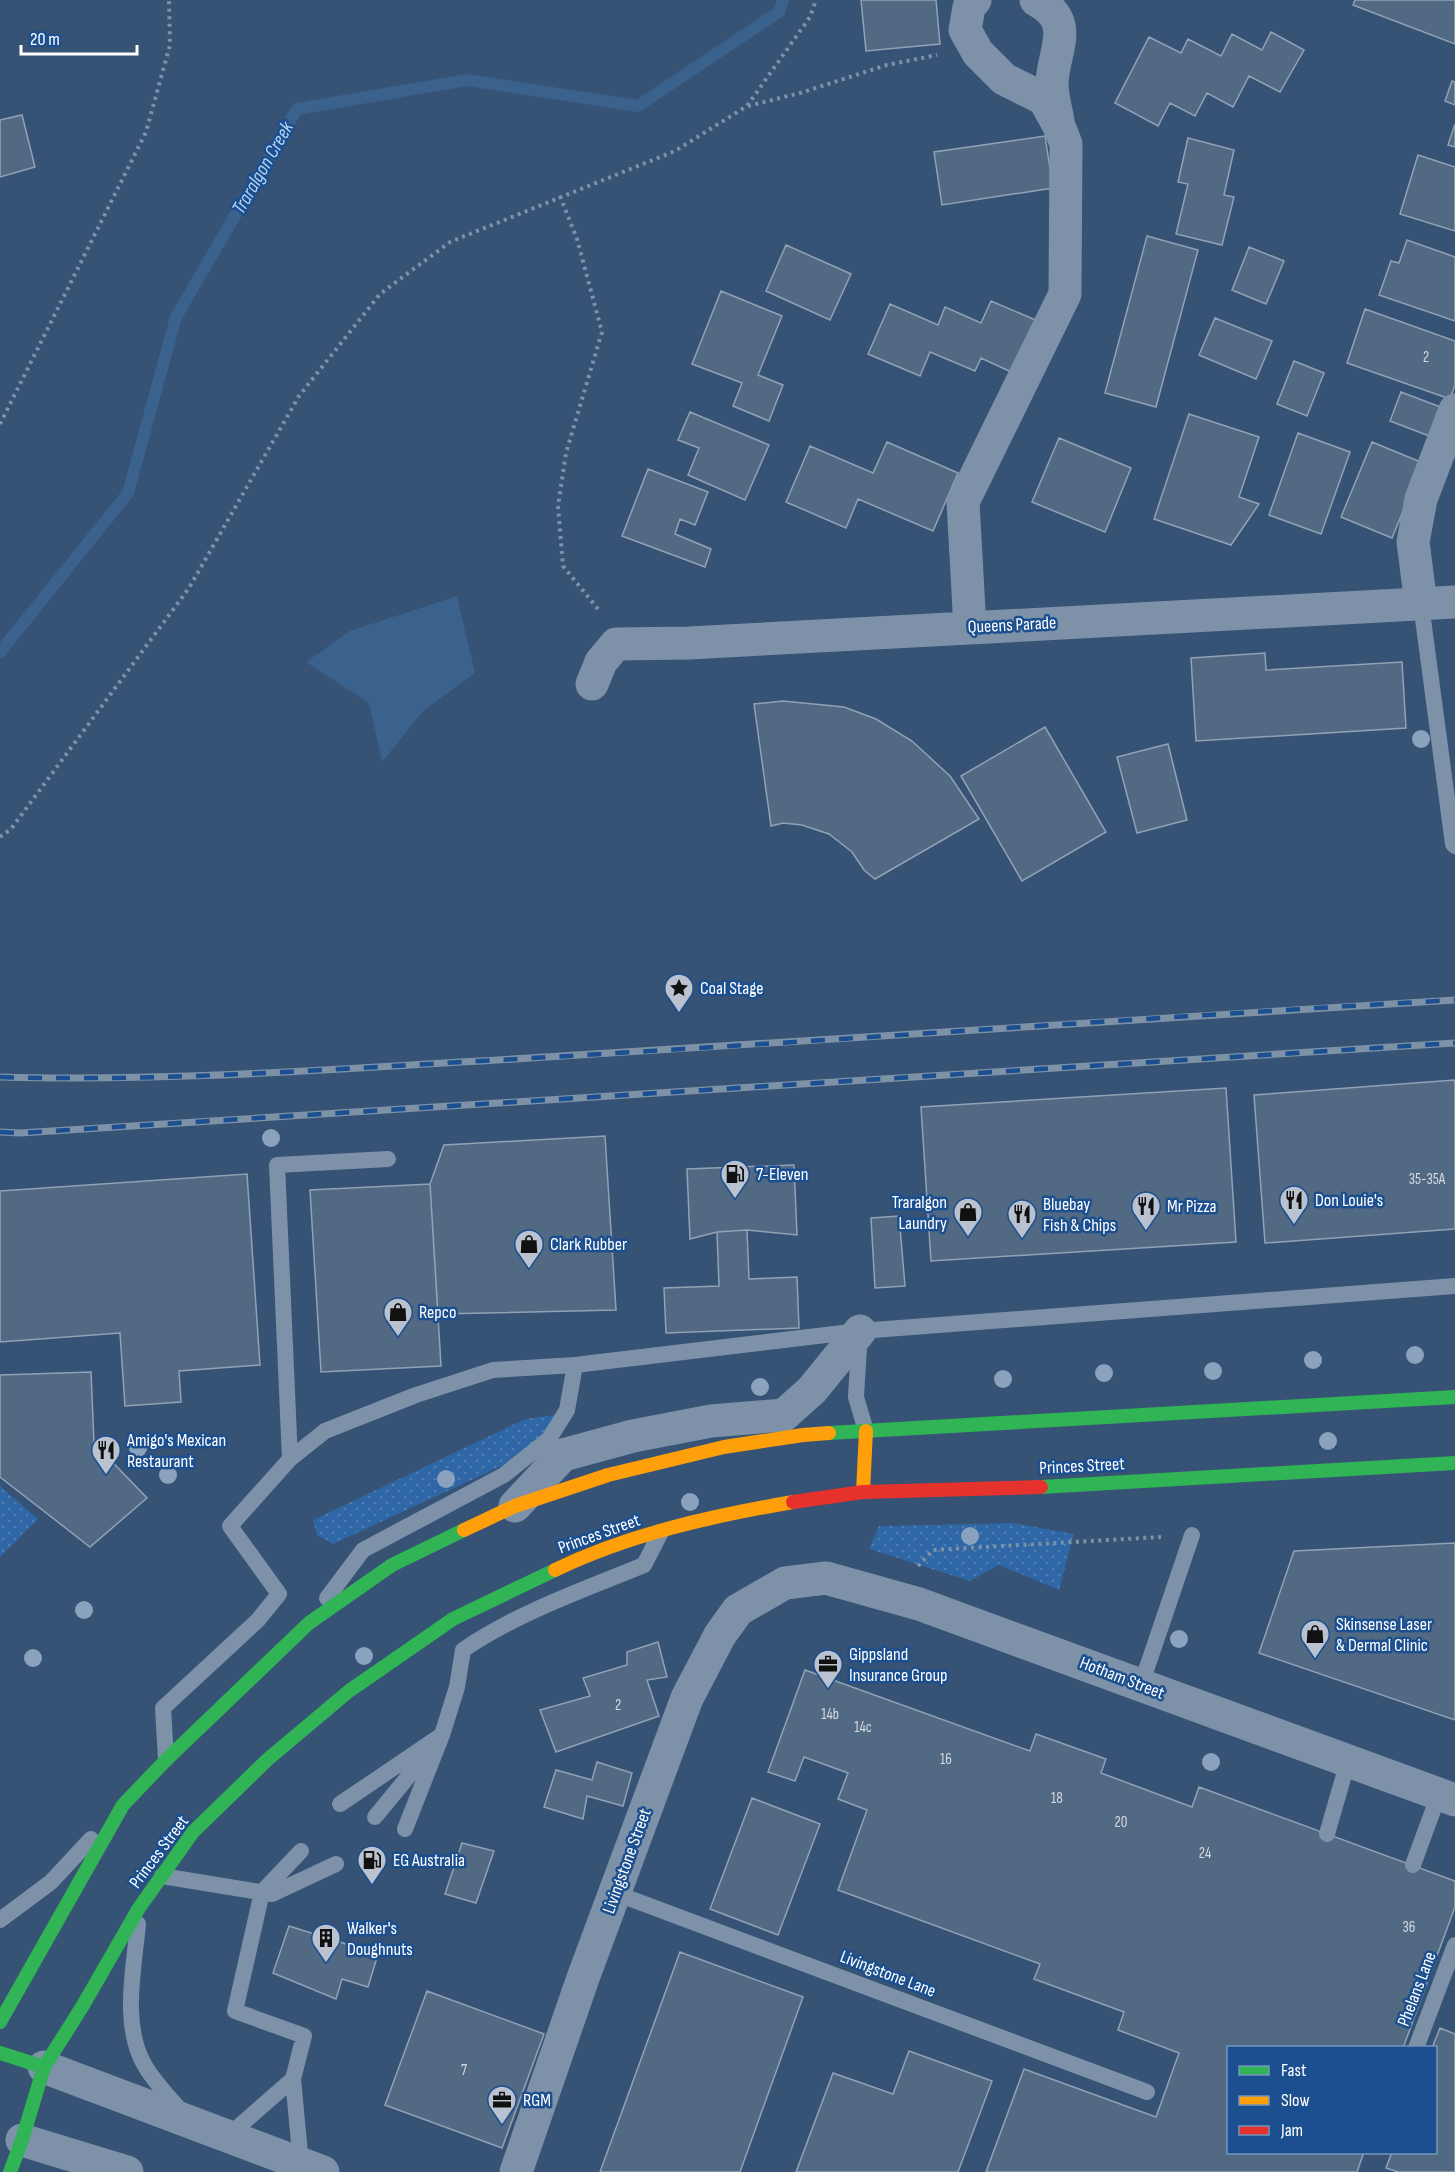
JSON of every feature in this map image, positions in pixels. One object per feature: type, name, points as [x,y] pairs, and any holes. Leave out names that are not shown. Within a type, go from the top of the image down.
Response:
[{"type":"highway","points":[[0,2022],[123,1805],[166,1760],[309,1623],[392,1565],[515,1506],[608,1475],[724,1448],[803,1435],[1455,1397]]},
{"type":"highway","points":[[863,1492],[866,1431]]},
{"type":"highway","name":"Princes Street","points":[[10,2172],[15,2137],[44,2067],[82,2007],[139,1908],[193,1832],[267,1760],[349,1691],[453,1618],[576,1560],[662,1531],[723,1514],[863,1492],[1021,1488],[1455,1463]]},
{"type":"highway","points":[[0,2053],[44,2067]]},
{"type":"street","points":[[970,628],[963,502],[1065,294],[1066,144],[1044,99],[1004,79],[978,53],[965,30],[969,7],[975,0]]},
{"type":"street","points":[[1036,0],[1048,7],[1060,27],[1061,44],[1053,72],[1052,86],[1059,126]]},
{"type":"street","points":[[1421,604],[1413,542],[1421,499],[1455,410]]},
{"type":"street","name":"Queens Parade","points":[[592,684],[601,662],[616,644],[689,643],[1455,602]]},
{"type":"street","points":[[515,1506],[563,1455],[633,1436],[711,1421],[784,1415],[812,1390],[860,1331]]},
{"type":"street","name":"Hotham Street","points":[[785,1583],[826,1578],[964,1619],[1447,1797]]},
{"type":"street","name":"Livingstone Street","points":[[516,2172],[583,1978],[687,1698],[720,1635],[738,1610],[785,1583]]},
{"type":"street","points":[[44,2067],[312,2168]]},
{"type":"street","points":[[15,2137],[127,2172]]},
{"type":"lane","points":[[1421,604],[1455,846]]},
{"type":"lane","points":[[290,1459],[277,1165],[388,1159]]},
{"type":"lane","points":[[166,1760],[163,1708],[258,1620],[279,1594],[230,1526],[290,1459],[325,1431],[416,1395],[493,1370],[575,1365],[860,1331],[1455,1286]]},
{"type":"lane","points":[[860,1331],[856,1397],[866,1431]]},
{"type":"lane","points":[[309,1623],[363,1550],[504,1475],[549,1438],[567,1410],[575,1365]]},
{"type":"lane","points":[[405,1829],[442,1736],[457,1687],[462,1650],[482,1636],[571,1595],[644,1565],[662,1531]]},
{"type":"lane","points":[[1141,1685],[1192,1535]]},
{"type":"lane","points":[[340,1804],[442,1736]]},
{"type":"lane","points":[[375,1817],[442,1736]]},
{"type":"lane","points":[[1326,1834],[1348,1761]]},
{"type":"lane","points":[[1413,1865],[1447,1797]]},
{"type":"lane","points":[[0,1920],[51,1882],[123,1805]]},
{"type":"lane","points":[[301,1851],[262,1892],[235,2011],[304,2036],[292,2079],[312,2168]]},
{"type":"lane","points":[[162,1876],[272,1894],[336,1864]]},
{"type":"lane","name":"Livingstone Lane","points":[[615,1893],[1147,2092]]},
{"type":"lane","points":[[139,1908],[131,2008],[134,2041],[145,2067],[190,2122]]},
{"type":"lane","name":"Phelans Lane","points":[[1417,2046],[1455,1945]]},
{"type":"lane","points":[[228,2136],[292,2079]]},
{"type":"path","points":[[0,424],[146,132],[170,45],[169,0]]},
{"type":"path","points":[[747,106],[810,17],[816,0]]},
{"type":"path","points":[[0,837],[11,829],[189,588],[299,396],[380,294],[450,242],[675,151],[747,106],[800,93],[886,64],[935,56],[978,53]]},
{"type":"path","points":[[560,196],[577,239],[602,332],[566,453],[558,506],[563,566],[598,609],[608,612]]},
{"type":"path","points":[[901,1599],[914,1570],[933,1550],[1192,1535]]},
{"type":"shaded area","points":[[457,596],[475,673],[423,711],[382,762],[369,703],[306,662],[350,631]]},
{"type":"shaded area","points":[[561,1414],[521,1457],[333,1544],[317,1535],[313,1520],[525,1419]]},
{"type":"shaded area","points":[[0,1486],[38,1519],[0,1557]]},
{"type":"shaded area","points":[[1013,1523],[1074,1534],[1059,1590],[999,1565],[970,1581],[869,1549],[879,1526]]},
{"type":"building","points":[[861,0],[936,0],[940,44],[866,51]]},
{"type":"building","points":[[1355,0],[1455,0],[1455,44],[1353,5]]},
{"type":"building","points":[[1271,32],[1304,50],[1280,92],[1249,76],[1233,107],[1207,93],[1195,116],[1170,103],[1158,126],[1115,103],[1149,37],[1181,53],[1188,39],[1221,56],[1232,34],[1262,50]]},
{"type":"building","points":[[1452,81],[1455,82],[1455,105],[1445,101]]},
{"type":"building","points":[[22,115],[35,167],[0,177],[0,120]]},
{"type":"building","points":[[1455,124],[1455,147],[1448,145]]},
{"type":"building","points":[[1045,136],[1053,188],[942,205],[934,152]]},
{"type":"building","points":[[1188,138],[1234,150],[1224,195],[1234,197],[1222,245],[1176,234],[1188,184],[1178,182]]},
{"type":"building","points":[[1418,155],[1455,167],[1455,231],[1400,214]]},
{"type":"building","points":[[1147,236],[1198,250],[1156,407],[1105,393]]},
{"type":"building","points":[[1407,240],[1455,257],[1455,321],[1379,295],[1391,261],[1399,263]]},
{"type":"building","points":[[786,245],[851,274],[830,320],[766,291]]},
{"type":"building","points":[[1249,247],[1284,261],[1266,304],[1232,290]]},
{"type":"building","points":[[721,291],[782,316],[758,375],[783,385],[769,421],[733,406],[742,383],[692,364]]},
{"type":"building","points":[[991,301],[1045,324],[1022,377],[981,358],[975,371],[930,352],[920,376],[868,354],[890,304],[938,325],[945,307],[981,323]]},
{"type":"building","points":[[1365,309],[1455,341],[1455,385],[1450,399],[1347,363]]},
{"type":"building","points":[[1215,318],[1272,341],[1256,379],[1199,355]]},
{"type":"building","points":[[1294,361],[1324,373],[1307,416],[1277,404]]},
{"type":"building","points":[[1401,392],[1443,408],[1432,437],[1390,421]]},
{"type":"building","points":[[690,412],[769,445],[745,500],[688,475],[699,448],[678,440]]},
{"type":"building","points":[[1189,414],[1259,437],[1239,497],[1259,504],[1231,545],[1154,519]]},
{"type":"building","points":[[1298,433],[1350,452],[1321,534],[1269,515]]},
{"type":"building","points":[[1059,438],[1131,468],[1105,532],[1032,502]]},
{"type":"building","points":[[887,442],[958,473],[933,531],[858,499],[846,528],[786,502],[810,446],[873,473]]},
{"type":"building","points":[[1372,442],[1423,463],[1392,538],[1341,517]]},
{"type":"building","points":[[648,469],[708,492],[695,525],[680,519],[675,534],[711,549],[705,567],[622,536]]},
{"type":"building","points":[[1265,653],[1266,670],[1402,662],[1406,728],[1196,741],[1191,658]]},
{"type":"building","points":[[783,701],[844,707],[876,719],[912,741],[950,776],[979,819],[875,879],[864,870],[852,852],[829,834],[802,825],[783,823],[771,826],[754,704]]},
{"type":"building","points":[[1045,727],[1106,832],[1022,881],[961,776]]},
{"type":"building","points":[[1168,744],[1187,820],[1137,833],[1117,757]]},
{"type":"building","points":[[1455,1080],[1455,1229],[1265,1243],[1254,1095]]},
{"type":"building","points":[[1226,1088],[1236,1242],[931,1261],[921,1107]]},
{"type":"building","points":[[605,1136],[616,1310],[438,1314],[430,1184],[444,1145]]},
{"type":"building","points":[[794,1165],[797,1235],[747,1230],[717,1232],[690,1239],[687,1169]]},
{"type":"building","points":[[247,1174],[260,1365],[179,1371],[181,1402],[125,1406],[120,1333],[0,1342],[0,1191]]},
{"type":"building","points":[[430,1184],[441,1366],[321,1372],[310,1190]]},
{"type":"building","points":[[899,1216],[905,1286],[875,1288],[871,1218]]},
{"type":"building","points":[[747,1230],[749,1279],[797,1277],[799,1328],[666,1333],[664,1288],[719,1286],[717,1232]]},
{"type":"building","points":[[91,1372],[94,1443],[147,1498],[90,1547],[0,1477],[0,1375]]},
{"type":"building","points":[[1455,1543],[1455,1720],[1259,1653],[1294,1551]]},
{"type":"building","points":[[658,1642],[667,1677],[647,1680],[659,1716],[556,1752],[540,1710],[590,1696],[583,1678],[627,1665],[627,1652]]},
{"type":"building","points":[[805,1670],[1030,1751],[1036,1734],[1106,1759],[1101,1773],[1192,1807],[1199,1787],[1455,1881],[1455,1907],[1404,2046],[1227,2046],[1227,2154],[1363,2154],[1357,2172],[986,2172],[1024,2069],[1156,2117],[1179,2053],[1118,2030],[1124,2012],[1034,1979],[1040,1964],[838,1890],[867,1810],[838,1799],[848,1773],[804,1757],[795,1781],[768,1772]]},
{"type":"building","points":[[597,1762],[632,1773],[623,1806],[587,1796],[583,1819],[544,1807],[556,1770],[592,1780]]},
{"type":"building","points":[[752,1798],[820,1824],[778,1935],[710,1909]]},
{"type":"building","points":[[462,1843],[494,1851],[476,1903],[445,1894]]},
{"type":"building","name":"Walker's Doughnuts","points":[[289,1926],[378,1954],[368,1987],[342,1979],[336,1999],[273,1973]]},
{"type":"building","points":[[680,1952],[803,1997],[740,2172],[600,2172]]},
{"type":"building","points":[[427,1991],[544,2034],[502,2148],[385,2105]]},
{"type":"building","points":[[1440,2028],[1455,2034],[1455,2172],[1398,2172],[1386,2168],[1391,2154],[1437,2154],[1437,2046],[1433,2046]]},
{"type":"building","points":[[909,2051],[992,2081],[958,2172],[796,2172],[833,2073],[893,2094]]},
{"type":"waterway","name":"Traralgon Creek","points":[[0,652],[128,493],[176,317],[297,109],[467,80],[638,106],[779,12],[783,0]]},
{"type":"railway","points":[[0,1077],[124,1078],[311,1071],[1455,1000]]},
{"type":"railway","points":[[0,1132],[20,1133],[1455,1043]]},
{"type":"traffic: fast","points":[[829,1433],[1455,1397]]},
{"type":"traffic: fast","points":[[1041,1487],[1455,1463]]},
{"type":"traffic: fast","points":[[0,2022],[123,1805],[166,1760],[309,1623],[392,1565],[464,1530]]},
{"type":"traffic: fast","points":[[10,2172],[44,2067],[82,2007],[139,1908],[193,1832],[267,1760],[349,1691],[453,1619],[555,1570]]},
{"type":"traffic: fast","points":[[0,2053],[44,2067]]},
{"type":"traffic: slow","points":[[863,1492],[866,1431]]},
{"type":"traffic: slow","points":[[464,1530],[515,1506],[608,1475],[724,1447],[829,1433]]},
{"type":"traffic: slow","points":[[555,1570],[641,1536],[732,1513],[793,1502]]},
{"type":"traffic: jam","points":[[793,1502],[863,1492],[1041,1487]]},
{"type":"place","name":"Coal Stage","points":[[679,1014]]},
{"type":"place","name":"7-Eleven","points":[[735,1200]]},
{"type":"place","name":"Don Louie's","points":[[1294,1226]]},
{"type":"place","name":"Mr Pizza","points":[[1146,1232]]},
{"type":"place","name":"Traralgon Laundry","points":[[968,1238]]},
{"type":"place","name":"Bluebay Fish & Chips","points":[[1022,1240]]},
{"type":"place","name":"Clark Rubber","points":[[529,1270]]},
{"type":"place","name":"Repco","points":[[398,1338]]},
{"type":"place","name":"Amigo's Mexican Restaurant","points":[[106,1476]]},
{"type":"place","name":"Skinsense Laser & Dermal Clinic","points":[[1315,1660]]},
{"type":"place","name":"Gippsland Insurance Group","points":[[828,1690]]},
{"type":"place","name":"EG Australia","points":[[372,1886]]},
{"type":"place","name":"Walker's Doughnuts","points":[[326,1964]]},
{"type":"place","name":"RGM","points":[[502,2126]]}]
